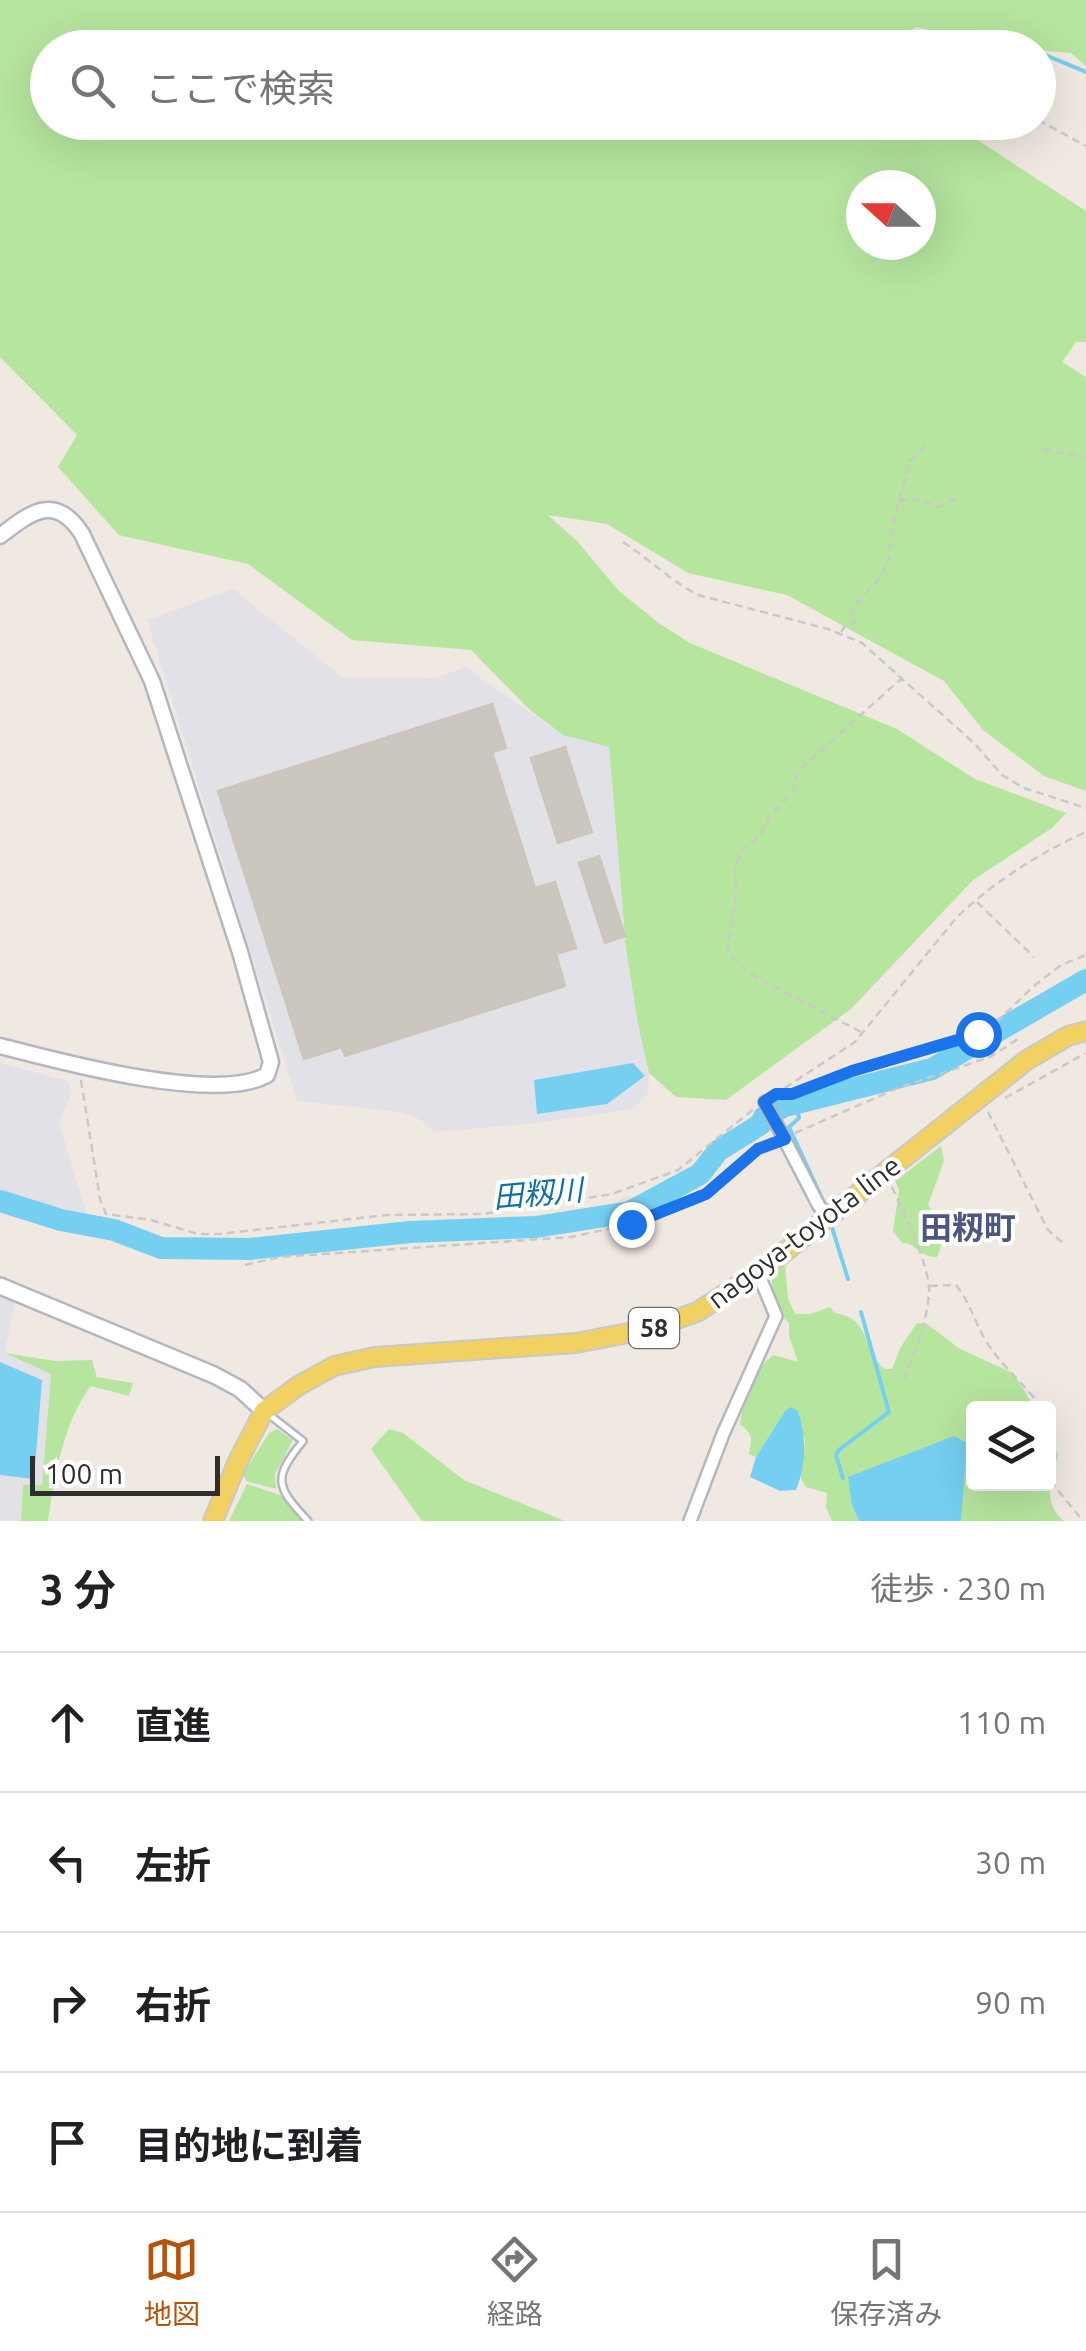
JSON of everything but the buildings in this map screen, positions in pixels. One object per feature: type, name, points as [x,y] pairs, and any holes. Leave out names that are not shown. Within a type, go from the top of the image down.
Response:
[{"type":"main road","name":"nagoya-toyota line","points":[[214,1521],[264,1411],[298,1386],[334,1366],[375,1357],[576,1344],[649,1329],[697,1312],[758,1274],[886,1172],[983,1103],[1044,1049],[1086,1030]]},
{"type":"main road","points":[[0,1286],[214,1374],[240,1389],[264,1411]]},
{"type":"street","points":[[0,536],[26,516],[51,510],[73,520],[82,534],[152,681],[240,952],[271,1062],[267,1074],[234,1084],[146,1079],[0,1046]]},
{"type":"street","points":[[766,1106],[828,1217]]},
{"type":"street","points":[[690,1521],[723,1434],[776,1316],[758,1274]]},
{"type":"lane","points":[[264,1411],[303,1441],[282,1468],[281,1478],[284,1492],[308,1521]]},
{"type":"path","points":[[1056,130],[1086,146]]},
{"type":"path","points":[[840,634],[845,626],[855,623],[852,609],[881,577],[889,558],[898,501],[910,461],[928,443]]},
{"type":"path","points":[[1042,448],[1086,458]]},
{"type":"path","points":[[898,501],[914,499],[939,507],[958,498]]},
{"type":"path","points":[[623,542],[657,564],[679,586],[698,595],[862,643],[974,744],[1002,776],[1024,788],[1086,808]]},
{"type":"path","points":[[863,1032],[750,974],[732,960],[726,946],[736,894],[736,868],[742,851],[794,790],[798,771],[902,678]]},
{"type":"path","points":[[82,1067],[80,1084],[100,1200],[106,1214],[151,1220],[198,1234],[386,1215],[483,1214],[612,1194],[678,1170],[766,1106],[776,1094],[855,1042],[957,917],[996,883],[1086,832]]},
{"type":"path","points":[[976,900],[1034,957]]},
{"type":"path","points":[[776,1094],[792,1094],[852,1071],[987,1031],[1015,1001],[1061,965],[1086,955]]},
{"type":"path","points":[[797,1132],[898,1088],[990,1057],[1018,1039]]},
{"type":"path","points":[[1064,1244],[1048,1230],[983,1103],[1086,1052]]},
{"type":"path","points":[[245,1266],[280,1257],[571,1237],[631,1224],[706,1194],[758,1149],[783,1136]]},
{"type":"path","points":[[886,1172],[928,1286],[922,1330],[905,1379]]},
{"type":"path","points":[[928,1286],[956,1285],[970,1303],[985,1341],[1037,1401]]},
{"type":"path","points":[[1056,1488],[1083,1521]]},
{"type":"shaded area","points":[[233,589],[342,677],[436,678],[465,667],[563,735],[609,747],[626,948],[649,1073],[648,1093],[634,1109],[435,1132],[423,1121],[401,1112],[297,1101],[147,620]]},
{"type":"shaded area","points":[[0,1063],[68,1081],[72,1092],[59,1123],[87,1215],[0,1192]]},
{"type":"shaded area","points":[[0,1295],[15,1300],[5,1353],[51,1373],[42,1486],[23,1486],[21,1521],[0,1521]]},
{"type":"green space","points":[[0,0],[1086,0],[1086,66],[1071,53],[1056,52],[1056,30],[30,30],[30,140],[977,140],[1086,211],[1086,342],[1076,342],[1062,362],[1086,377],[1086,791],[1044,776],[983,730],[944,681],[787,595],[688,573],[607,524],[548,515],[577,541],[619,591],[690,643],[897,729],[975,779],[1066,813],[1052,828],[973,880],[851,1009],[726,1100],[676,1097],[649,1073],[626,948],[609,747],[563,735],[530,710],[471,650],[352,640],[248,564],[119,535],[58,467],[77,435],[0,357]]},
{"type":"green space","points":[[941,1146],[944,1161],[928,1205],[941,1230],[937,1257],[902,1243],[893,1231],[899,1190],[895,1181]]},
{"type":"green space","points":[[785,1265],[788,1299],[795,1314],[830,1307],[847,1316],[861,1328],[872,1353],[885,1369],[892,1369],[917,1323],[927,1324],[960,1349],[1013,1373],[1031,1401],[966,1401],[966,1444],[852,1504],[859,1521],[832,1521],[826,1507],[827,1493],[806,1487],[801,1478],[805,1439],[785,1411],[756,1457],[749,1454],[751,1438],[740,1424],[747,1396],[767,1360],[774,1355],[798,1362],[789,1323],[773,1292],[773,1272]]},
{"type":"green space","points":[[5,1353],[55,1361],[92,1360],[97,1377],[133,1383],[129,1396],[91,1386],[81,1400],[62,1450],[48,1521],[21,1521],[23,1485],[42,1485],[51,1374]]},
{"type":"green space","points":[[277,1429],[293,1440],[275,1474],[276,1489],[246,1481],[243,1474],[269,1433]]},
{"type":"green space","points":[[389,1429],[403,1433],[464,1480],[565,1521],[422,1521],[371,1449]]},
{"type":"green space","points":[[966,1456],[966,1491],[1051,1491],[1053,1507],[1064,1521],[961,1521]]},
{"type":"green space","points":[[247,1484],[283,1496],[301,1521],[229,1521]]},
{"type":"water","points":[[633,1063],[645,1076],[607,1104],[537,1114],[534,1080]]},
{"type":"water","points":[[0,1362],[42,1380],[34,1479],[0,1475]]},
{"type":"water","points":[[791,1407],[798,1411],[801,1421],[804,1460],[796,1490],[780,1491],[750,1477],[756,1457]]},
{"type":"water","points":[[954,1436],[966,1442],[961,1521],[859,1521],[848,1477]]},
{"type":"waterway","points":[[1056,60],[1086,72]]},
{"type":"waterway","name":"田籾川","points":[[0,1201],[61,1220],[114,1230],[161,1248],[249,1249],[410,1232],[536,1227],[630,1212],[700,1174],[718,1151],[785,1106],[932,1069],[1086,980]]},
{"type":"waterway","points":[[796,1104],[799,1118],[789,1127],[826,1207]]},
{"type":"waterway","points":[[830,1221],[848,1279]]},
{"type":"waterway","points":[[843,1478],[836,1455],[839,1450],[889,1412],[861,1312]]},
{"type":"district","name":"田籾町","points":[[968,1228]]},
{"type":"route","points":[[631,1224],[706,1194],[758,1149],[785,1139],[764,1102],[776,1094],[792,1094],[852,1071],[978,1034]]}]
